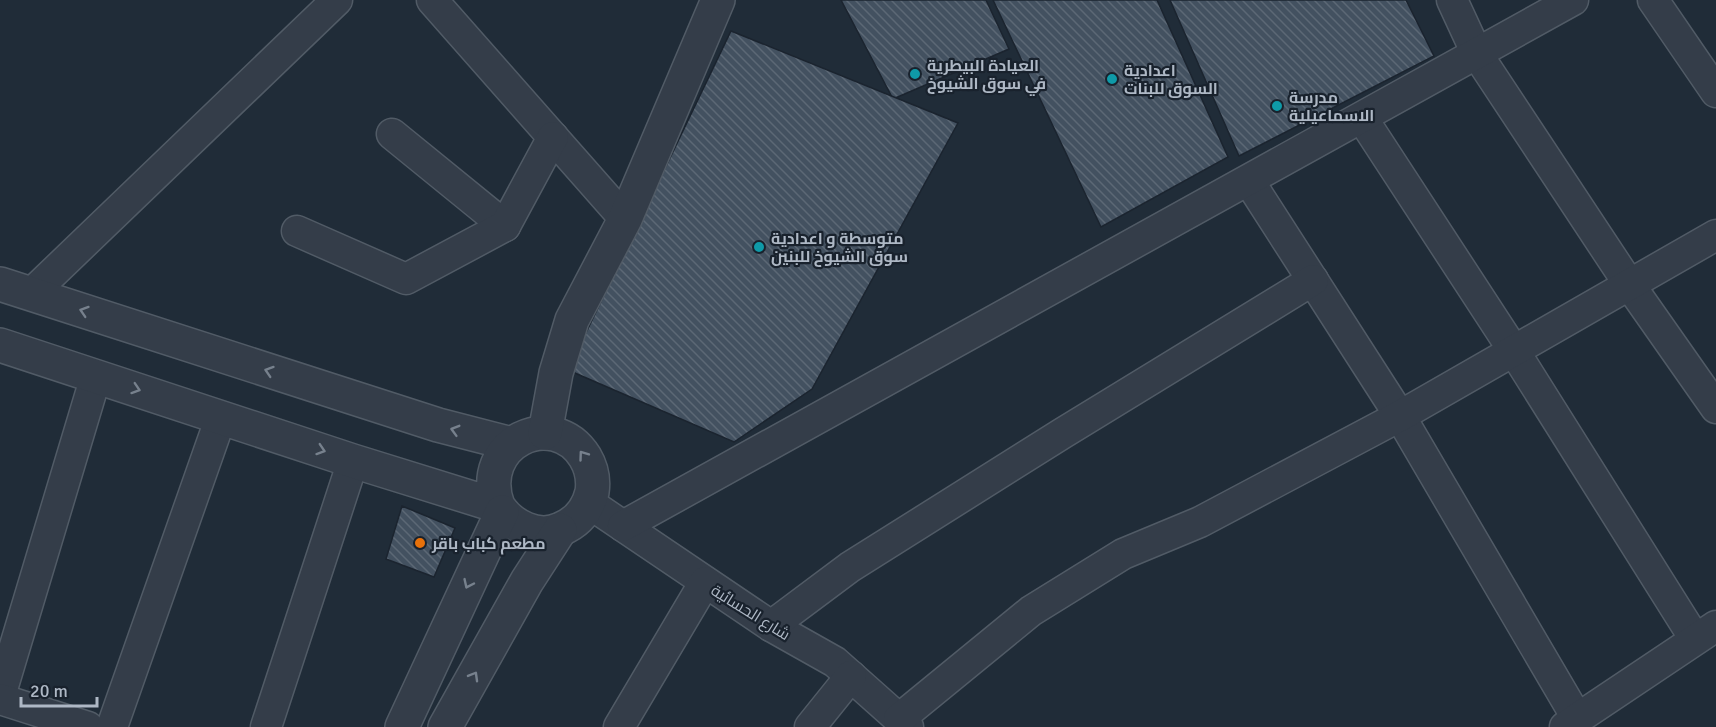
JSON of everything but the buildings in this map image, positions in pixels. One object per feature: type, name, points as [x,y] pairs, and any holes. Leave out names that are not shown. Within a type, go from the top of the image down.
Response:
[{"type":"street","points":[[31,294],[337,0]]},
{"type":"street","points":[[432,0],[625,219]]},
{"type":"street","points":[[545,433],[556,373],[572,320],[625,219],[718,0]]},
{"type":"street","points":[[1452,0],[1477,54],[1629,284],[1716,408]]},
{"type":"street","points":[[623,526],[1573,0]]},
{"type":"street","points":[[1653,0],[1716,92]]},
{"type":"street","points":[[1249,181],[1400,416],[1571,723],[1705,633],[1514,351],[1362,118]]},
{"type":"street","points":[[392,134],[505,226]]},
{"type":"street","points":[[297,231],[405,279],[505,226],[553,137]]},
{"type":"street","points":[[904,723],[1031,611],[1123,554],[1200,522],[1400,416],[1716,235]]},
{"type":"street","points":[[771,626],[850,567],[1313,280]]},
{"type":"street","points":[[0,284],[438,425],[512,444]]},
{"type":"street","points":[[0,345],[500,509]]},
{"type":"street","points":[[88,727],[0,698],[96,376]]},
{"type":"street","points":[[112,727],[221,417]]},
{"type":"street","points":[[545,433],[564,438],[580,449],[590,465],[593,484],[589,502],[578,519],[560,530],[544,533],[528,531],[514,523],[500,509],[494,493],[493,479],[502,454],[512,444],[528,436],[545,433]]},
{"type":"street","points":[[266,727],[354,461]]},
{"type":"street","name":"شارع الحسائية","points":[[589,502],[771,626],[835,662],[904,723]]},
{"type":"street","points":[[402,727],[500,509]]},
{"type":"street","points":[[445,727],[527,581],[560,530]]},
{"type":"street","points":[[619,727],[705,582]]},
{"type":"street","points":[[810,727],[851,676]]},
{"type":"place","name":"العيادة البيطرية في سوق الشيوخ","points":[[915,74]]},
{"type":"place","name":"اعدادية السوق للبنات","points":[[1112,79]]},
{"type":"place","name":"مدرسة الاسماعيلية","points":[[1277,106]]},
{"type":"place","name":"متوسطة و اعدادية سوق الشيوخ للبنين","points":[[759,247]]},
{"type":"place","name":"مطعم كباب باقر","points":[[420,543]]}]
